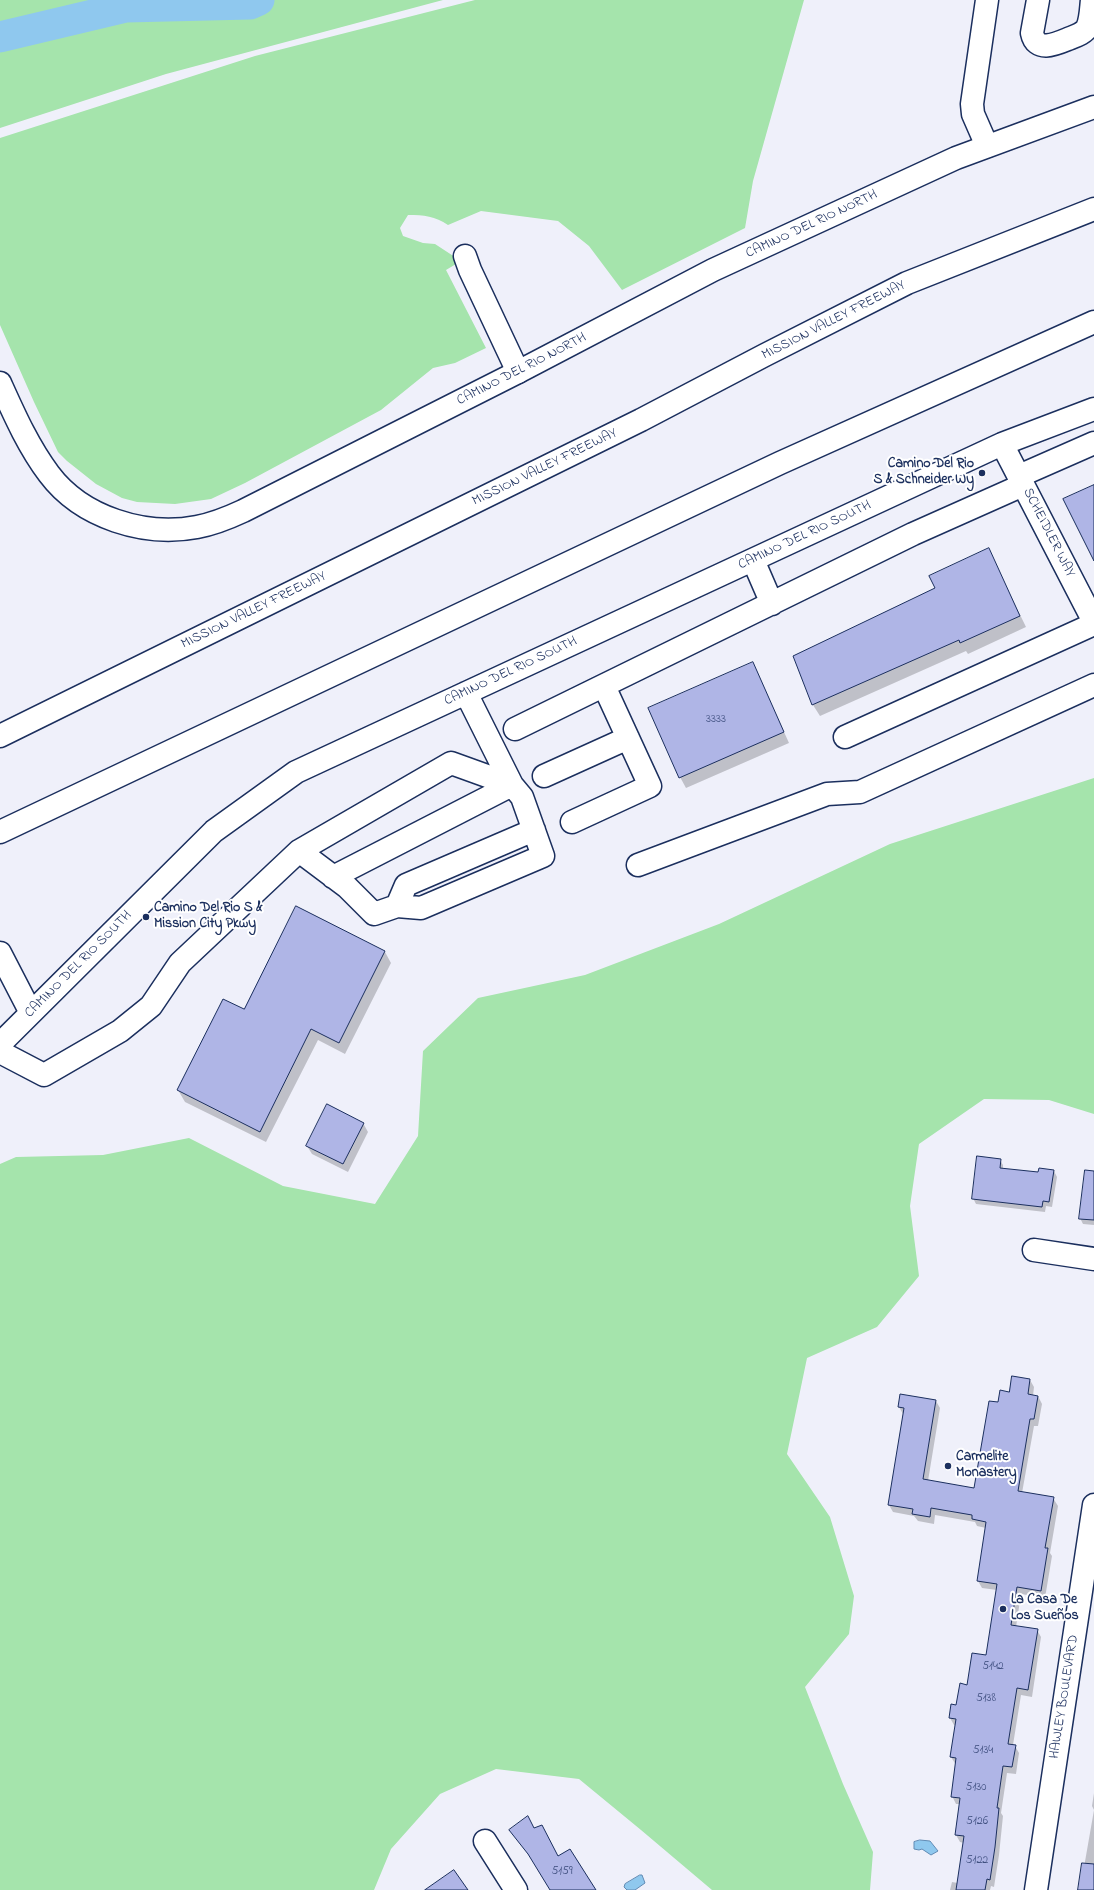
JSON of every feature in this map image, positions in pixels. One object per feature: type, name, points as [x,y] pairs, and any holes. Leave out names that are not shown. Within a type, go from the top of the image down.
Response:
[{"type":"main road","points":[[987,0],[972,104],[974,114],[987,146]]},
{"type":"main road","points":[[1038,0],[1032,33],[1033,38],[1036,42],[1050,46],[1082,33],[1086,29],[1092,0]]},
{"type":"main road","name":"CAMINO DEL RIO NORTH","points":[[0,383],[28,441],[49,474],[62,489],[93,510],[110,519],[148,528],[176,530],[216,522],[243,511],[518,372],[713,270],[956,158],[1094,107]]},
{"type":"main road","name":"MISSION VALLEY FREEWAY","points":[[0,736],[641,420],[907,283],[1094,209]]},
{"type":"main road","points":[[465,256],[476,283],[518,372]]},
{"type":"main road","points":[[0,832],[780,463],[1094,322]]},
{"type":"main road","name":"CAMINO DEL RIO SOUTH","points":[[0,1044],[214,831],[296,772],[1002,444],[1094,408]]},
{"type":"main road","points":[[516,729],[1021,481],[1094,443]]},
{"type":"main road","name":"SCHEIDLER WAY","points":[[1002,444],[1094,623]]},
{"type":"main road","points":[[753,560],[772,604]]},
{"type":"main road","points":[[845,737],[1094,623]]},
{"type":"main road","points":[[638,865],[827,794],[860,792],[1094,685]]},
{"type":"main road","points":[[572,822],[650,786],[604,686]]},
{"type":"main road","points":[[299,851],[347,887],[374,914],[397,906],[406,885],[534,830],[522,797],[512,785],[466,693]]},
{"type":"main road","points":[[544,776],[628,738]]},
{"type":"main road","points":[[0,1052],[44,1075],[120,1031],[151,1006],[180,963],[299,851],[451,763],[512,785]]},
{"type":"main road","points":[[333,877],[512,785]]},
{"type":"main road","points":[[0,953],[30,1013]]},
{"type":"main road","points":[[1034,1250],[1094,1259]]},
{"type":"main road","name":"HAWLEY BOULEVARD","points":[[1036,1890],[1094,1505]]},
{"type":"main road","points":[[485,1841],[516,1890]]},
{"type":"green space","points":[[0,0],[443,0],[166,74],[0,128]]},
{"type":"green space","points":[[475,0],[804,0],[753,181],[745,228],[622,290],[589,246],[558,221],[481,211],[448,225],[429,217],[408,215],[400,228],[403,236],[423,243],[435,244],[461,261],[446,270],[486,348],[455,363],[433,368],[381,410],[245,483],[211,499],[175,504],[137,502],[122,498],[96,484],[67,461],[58,452],[0,325],[0,138],[255,56]]},
{"type":"green space","points":[[1094,778],[1094,1114],[1049,1100],[984,1099],[919,1144],[910,1206],[919,1276],[877,1327],[807,1358],[787,1454],[830,1517],[854,1596],[849,1634],[805,1687],[843,1784],[873,1852],[870,1890],[712,1890],[579,1779],[496,1769],[440,1794],[391,1849],[374,1890],[0,1890],[0,1164],[16,1157],[103,1155],[189,1138],[283,1186],[375,1204],[418,1136],[423,1051],[478,998],[585,975],[719,924],[890,844]]},
{"type":"water","points":[[920,1840],[930,1841],[938,1851],[931,1855],[922,1849],[914,1849],[914,1842]]},
{"type":"water","points":[[642,1875],[645,1883],[635,1890],[627,1890],[624,1887],[625,1884]]},
{"type":"building","points":[[1094,485],[1094,561],[1063,499]]},
{"type":"building","points":[[989,548],[1020,616],[960,643],[959,640],[812,705],[793,656],[935,588],[929,576]]},
{"type":"building","points":[[753,662],[784,732],[679,778],[648,708]]},
{"type":"building","points":[[296,906],[385,951],[339,1043],[311,1029],[260,1132],[177,1090],[223,999],[244,1009]]},
{"type":"building","points":[[327,1104],[364,1123],[343,1164],[306,1146]]},
{"type":"building","points":[[977,1156],[1001,1159],[1000,1168],[1038,1172],[1039,1168],[1054,1170],[1049,1202],[1043,1201],[1042,1207],[972,1199]]},
{"type":"building","points":[[1085,1170],[1094,1171],[1094,1220],[1079,1219]]},
{"type":"building","points":[[1012,1376],[1030,1379],[1028,1394],[1038,1396],[1034,1419],[1030,1419],[1018,1491],[1054,1497],[1045,1548],[1048,1548],[1041,1591],[1017,1587],[1011,1625],[1038,1629],[1028,1690],[1017,1688],[1008,1744],[1016,1745],[1012,1767],[1003,1766],[997,1808],[999,1808],[995,1847],[990,1880],[987,1879],[985,1890],[956,1890],[964,1836],[955,1835],[960,1798],[951,1797],[956,1758],[950,1757],[956,1719],[949,1718],[951,1704],[956,1705],[960,1683],[967,1685],[972,1653],[986,1655],[997,1584],[977,1581],[986,1522],[972,1519],[972,1515],[931,1508],[930,1517],[912,1514],[913,1509],[888,1505],[904,1408],[898,1407],[900,1394],[936,1400],[923,1479],[974,1488],[989,1401],[998,1402],[1000,1390],[1009,1392]]},
{"type":"building","points":[[528,1816],[534,1828],[542,1825],[558,1856],[570,1849],[596,1890],[550,1890],[528,1854],[509,1830]]},
{"type":"building","points":[[1082,1863],[1094,1864],[1094,1890],[1078,1890]]},
{"type":"building","points":[[454,1870],[468,1890],[425,1890]]},
{"type":"waterway","points":[[0,37],[126,7],[250,4],[259,0]]},
{"type":"place","name":"Camino Del Rio S & Schneider Wy","points":[[982,473]]},
{"type":"place","name":"Camino Del Rio S & Mission City Pkwy","points":[[146,917]]},
{"type":"place","name":"Carmelite Monastery","points":[[948,1466]]},
{"type":"place","name":"La Casa De Los Sueños","points":[[1003,1609]]}]
